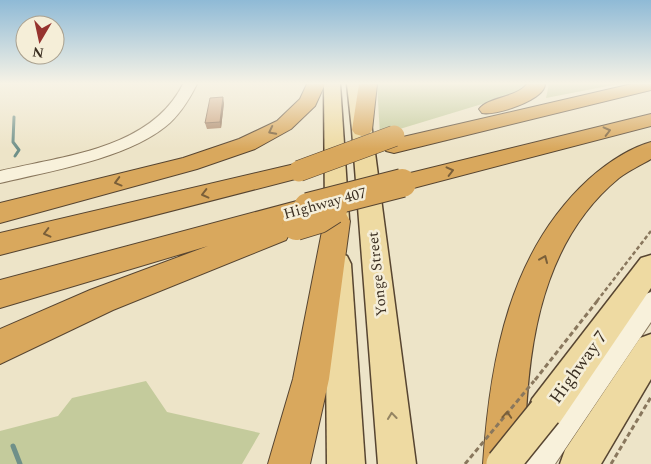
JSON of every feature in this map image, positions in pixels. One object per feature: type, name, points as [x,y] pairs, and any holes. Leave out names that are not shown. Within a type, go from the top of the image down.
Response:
[{"type":"highway","points":[[0,213],[189,164],[247,144],[284,124],[304,106]]},
{"type":"highway","points":[[362,130],[365,106]]},
{"type":"highway","points":[[0,244],[299,171],[500,106]]},
{"type":"highway","points":[[394,141],[556,106]]},
{"type":"highway","name":"Highway 407","points":[[0,294],[314,218],[319,219],[358,194],[651,120]]},
{"type":"highway","points":[[503,464],[510,372],[522,310],[553,237],[585,194],[617,167],[651,149]]},
{"type":"highway","points":[[0,347],[111,297],[193,263],[314,218],[311,379],[288,464]]},
{"type":"main road","points":[[329,106],[314,218],[346,464]]},
{"type":"main road","name":"Yonge Street","points":[[358,106],[397,464]]},
{"type":"main road","name":"Highway 7","points":[[503,464],[545,411],[651,266]]},
{"type":"main road","points":[[579,464],[651,349]]},
{"type":"street","points":[[0,177],[103,152],[156,128],[178,106]]},
{"type":"street","points":[[537,464],[545,411],[651,302]]},
{"type":"path","points":[[464,464],[545,411],[651,231]]},
{"type":"path","points":[[611,464],[651,397]]},
{"type":"green space","points":[[378,106],[476,106],[380,135]]},
{"type":"green space","points":[[146,381],[167,412],[260,433],[242,464],[0,464],[0,431],[58,416],[72,398]]},
{"type":"building","points":[[208,106],[222,106],[220,122],[205,123]]},
{"type":"waterway","points":[[14,117],[13,142],[19,150],[15,156]]},
{"type":"waterway","points":[[13,446],[20,464]]}]
